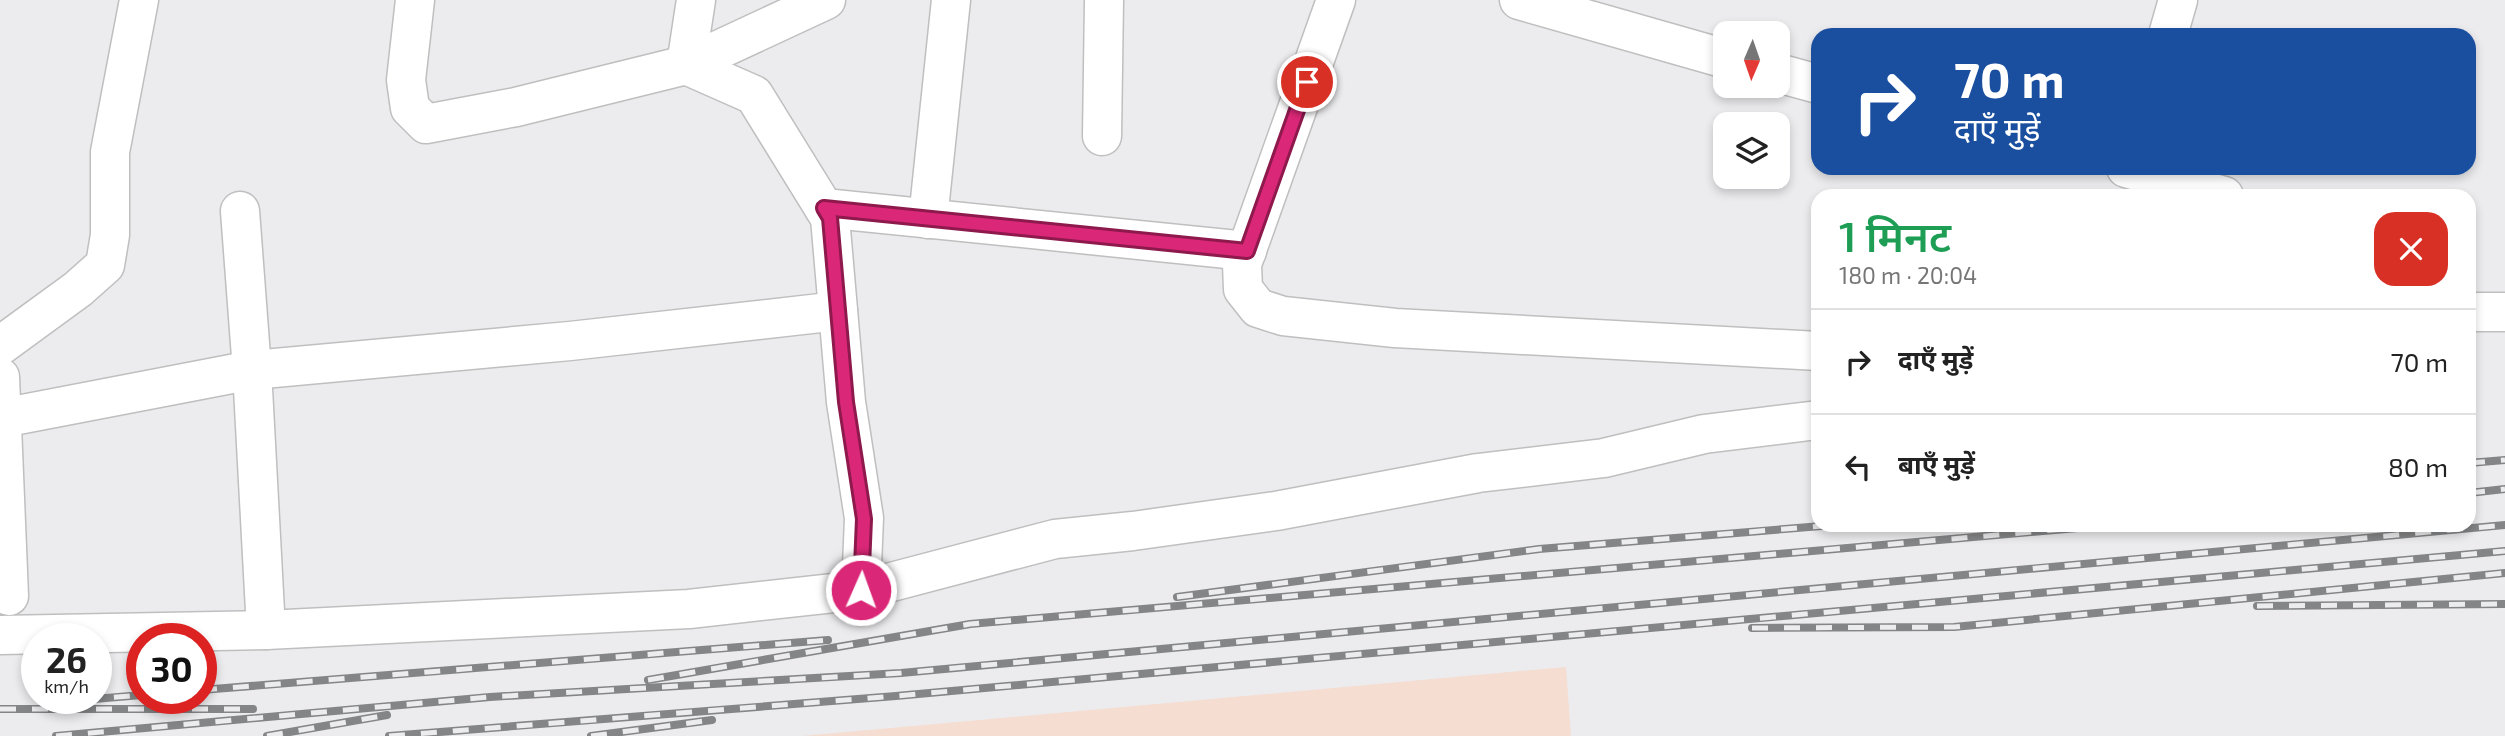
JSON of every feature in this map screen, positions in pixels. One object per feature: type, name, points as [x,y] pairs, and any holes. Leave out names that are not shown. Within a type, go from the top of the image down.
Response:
[{"type":"street","points":[[0,346],[78,289],[105,265],[110,235],[110,152],[139,0]]},
{"type":"street","points":[[415,0],[406,80],[410,108],[426,124],[503,110],[686,65],[826,0]]},
{"type":"street","points":[[686,65],[696,0]]},
{"type":"street","points":[[928,219],[951,0]]},
{"type":"street","points":[[1102,136],[1104,0]]},
{"type":"street","points":[[1336,0],[1242,264],[1243,289],[1258,308],[1283,316],[1395,328],[1811,351]]},
{"type":"street","points":[[1519,0],[1606,13],[1713,54]]},
{"type":"street","points":[[2170,28],[2178,0]]},
{"type":"street","points":[[686,65],[754,95],[830,218],[846,402],[864,519],[861,590]]},
{"type":"street","points":[[1790,77],[1811,82]]},
{"type":"street","points":[[2153,175],[2200,189]]},
{"type":"street","points":[[824,208],[1247,251]]},
{"type":"street","points":[[240,211],[252,370],[266,630]]},
{"type":"street","points":[[2,418],[252,370],[570,341],[838,311]]},
{"type":"street","points":[[2476,312],[2505,312]]},
{"type":"street","points":[[0,377],[9,596]]},
{"type":"street","points":[[0,635],[266,630],[689,609],[861,590],[1055,538],[1133,531],[1276,511],[1478,473],[1604,458],[1704,434],[1811,421]]},
{"type":"shaded area","points":[[1566,667],[1571,736],[802,736]]},
{"type":"railway","points":[[2476,462],[2505,460]]},
{"type":"railway","points":[[2476,492],[2505,489]]},
{"type":"railway","points":[[2476,528],[2505,525]]},
{"type":"railway","points":[[1177,597],[1539,549],[1811,527]]},
{"type":"railway","points":[[648,680],[970,624],[2031,532]]},
{"type":"railway","points":[[56,736],[490,697],[901,673],[2429,532]]},
{"type":"railway","points":[[389,736],[896,696],[2505,551]]},
{"type":"railway","points":[[1752,628],[1954,627],[2505,573]]},
{"type":"railway","points":[[2257,606],[2505,604]]},
{"type":"railway","points":[[217,689],[828,640]]},
{"type":"railway","points":[[112,698],[126,696]]},
{"type":"railway","points":[[0,709],[253,709]]},
{"type":"railway","points":[[267,736],[387,715]]},
{"type":"railway","points":[[591,736],[712,720]]},
{"type":"route","points":[[861,590],[864,519],[846,402],[830,218],[824,208],[1247,251],[1307,82]]}]
